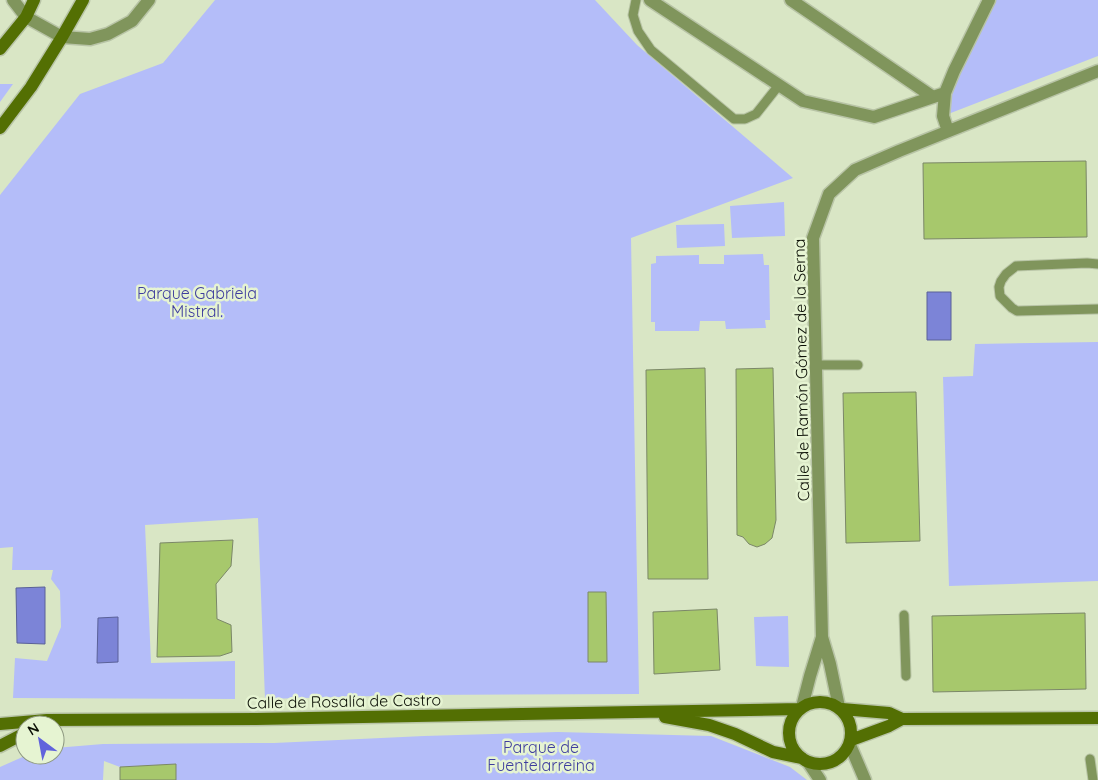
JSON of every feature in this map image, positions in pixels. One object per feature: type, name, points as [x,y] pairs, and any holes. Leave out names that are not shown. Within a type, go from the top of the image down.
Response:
[{"type":"street","points":[[12,0],[26,17],[62,37],[90,38],[108,34],[132,21],[149,0]]},
{"type":"street","points":[[0,49],[26,17],[34,0]]},
{"type":"street","points":[[0,128],[31,87],[82,0]]},
{"type":"street","points":[[650,0],[803,101],[874,117],[939,95],[954,71],[990,0]]},
{"type":"street","points":[[791,0],[939,95],[948,131]]},
{"type":"street","name":"Calle de Ramón Gómez de la Serna","points":[[840,708],[822,636],[812,238],[829,194],[855,170],[1098,71]]},
{"type":"street","name":"Calle de Ramón Gómez de la Serna","points":[[801,708],[822,636]]},
{"type":"street","points":[[820,780],[795,750],[790,740],[789,729],[793,718],[801,708],[811,702],[822,701],[840,708],[889,713],[902,719],[1098,718]]},
{"type":"street","name":"Calle de Rosalía de Castro","points":[[65,723],[801,708]]},
{"type":"street","points":[[840,708],[851,724],[850,742],[865,780]]},
{"type":"street","name":"Calle de Rosalía de Castro","points":[[641,712],[709,725],[735,734],[773,752],[805,760]]},
{"type":"street","points":[[805,760],[821,764],[834,761],[844,753],[850,742],[902,719]]},
{"type":"street","name":"Calle de Rosalía de Castro","points":[[0,724],[15,724]]},
{"type":"street","points":[[0,746],[15,738]]},
{"type":"lane","points":[[636,0],[633,16],[638,31],[651,50],[734,119],[745,119],[756,114],[780,85]]},
{"type":"lane","points":[[1098,264],[1016,266],[1006,274],[999,287],[1000,296],[1017,311],[1098,309]]},
{"type":"lane","points":[[816,365],[858,364]]},
{"type":"lane","points":[[904,615],[906,676]]},
{"type":"lane","points":[[1090,759],[1093,780]]},
{"type":"green space","name":"Parque Gabriela Mistral.","points":[[215,0],[595,0],[637,45],[793,178],[631,238],[639,694],[414,695],[265,699],[258,518],[145,525],[151,663],[235,661],[235,699],[13,698],[15,658],[47,661],[61,627],[60,591],[51,579],[53,570],[12,570],[13,547],[0,548],[0,195],[80,94],[163,63]]},
{"type":"green space","points":[[989,0],[1098,0],[1098,56],[943,116],[954,71]]},
{"type":"green space","points":[[0,84],[13,84],[0,102]]},
{"type":"green space","points":[[784,202],[785,236],[732,238],[730,206]]},
{"type":"green space","points":[[724,224],[725,246],[677,248],[676,225]]},
{"type":"green space","points":[[763,254],[764,265],[769,265],[770,320],[765,320],[766,328],[726,329],[725,321],[700,321],[699,331],[655,331],[655,322],[651,322],[651,264],[656,263],[656,256],[699,255],[699,264],[724,264],[724,255]]},
{"type":"green space","points":[[1098,342],[1098,581],[949,586],[943,377],[973,376],[975,344]]},
{"type":"green space","points":[[788,616],[789,667],[756,666],[754,617]]},
{"type":"green space","name":"Parque de Fuentelarreina","points":[[558,732],[711,736],[790,767],[807,780],[176,780],[175,764],[120,767],[104,761],[103,780],[0,780],[0,767],[15,760],[15,765],[65,765],[65,747],[103,744],[274,743]]},
{"type":"shaded area","points":[[927,292],[951,292],[951,340],[927,340]]},
{"type":"shaded area","points":[[45,587],[45,644],[17,643],[16,588]]},
{"type":"shaded area","points":[[118,617],[118,662],[97,663],[98,618]]},
{"type":"building","points":[[1086,161],[1087,237],[924,239],[923,163]]},
{"type":"building","points":[[705,368],[708,579],[648,579],[646,370]]},
{"type":"building","points":[[773,368],[776,520],[772,538],[765,544],[757,547],[749,544],[743,537],[737,535],[736,369]]},
{"type":"building","points":[[916,392],[920,541],[846,543],[843,393]]},
{"type":"building","points":[[233,540],[231,566],[216,584],[217,619],[231,625],[232,652],[220,656],[157,657],[160,543]]},
{"type":"building","points":[[588,592],[606,592],[607,662],[588,662]]},
{"type":"building","points":[[717,609],[720,670],[654,674],[653,612]]},
{"type":"building","points":[[1085,613],[1086,689],[933,692],[932,616]]},
{"type":"building","points":[[176,764],[176,780],[120,780],[120,767]]}]
